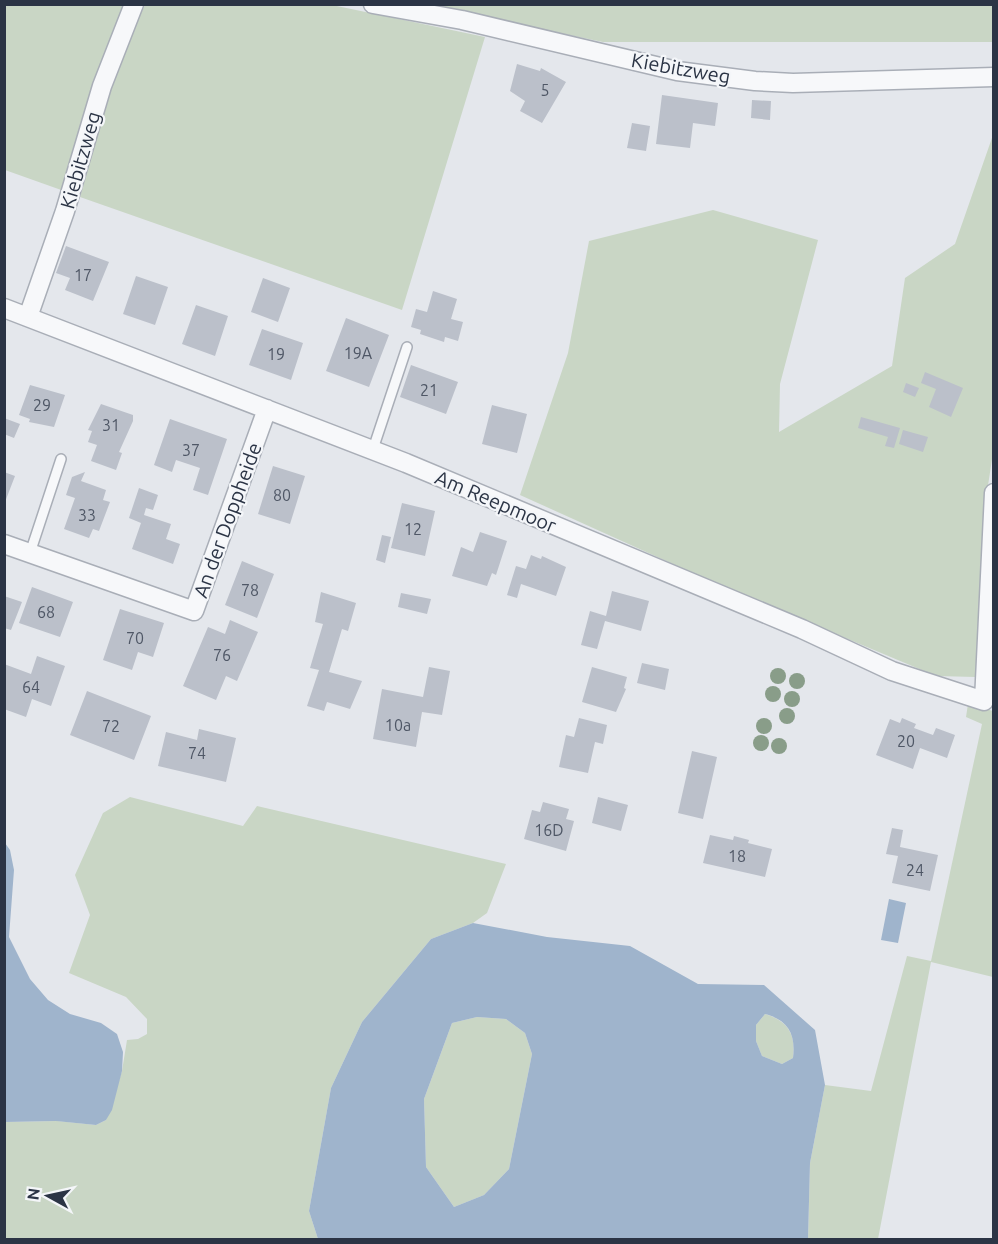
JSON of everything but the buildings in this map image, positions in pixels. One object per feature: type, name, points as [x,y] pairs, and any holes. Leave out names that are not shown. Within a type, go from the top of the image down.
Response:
[{"type":"street","name":"Kiebitzweg","points":[[28,317],[65,211],[102,87],[134,4]]},
{"type":"street","name":"Kiebitzweg","points":[[373,4],[462,20],[677,71],[755,81],[793,83],[993,77]]},
{"type":"street","name":"Am Reepmoor","points":[[4,308],[406,464],[791,624],[892,671],[984,701],[993,493]]},
{"type":"street","name":"An der Doppheide","points":[[4,544],[194,611],[267,409]]},
{"type":"lane","points":[[372,452],[407,347]]},
{"type":"lane","points":[[30,553],[61,459]]},
{"type":"green space","points":[[5,5],[127,5],[64,191],[5,170]]},
{"type":"green space","points":[[145,5],[332,5],[485,37],[402,310],[80,197],[119,60]]},
{"type":"green space","points":[[424,5],[993,5],[993,42],[603,42]]},
{"type":"green space","points":[[993,135],[994,446],[984,512],[976,677],[936,676],[726,588],[520,495],[568,353],[589,241],[713,210],[818,240],[780,384],[779,432],[892,366],[905,278],[955,244]]},
{"type":"green space","points":[[968,704],[993,711],[993,977],[931,962],[878,1239],[808,1240],[810,1163],[825,1085],[871,1091],[907,956],[931,961],[982,724],[966,717]]},
{"type":"green space","points":[[130,797],[243,826],[257,806],[506,864],[487,913],[473,923],[431,939],[362,1022],[331,1088],[309,1211],[318,1239],[5,1240],[5,1122],[57,1121],[96,1125],[106,1120],[122,1071],[127,1040],[138,1039],[147,1034],[147,1019],[126,997],[69,973],[90,915],[75,875],[103,813]]},
{"type":"green space","points":[[765,1014],[780,1020],[792,1035],[793,1058],[782,1064],[762,1056],[756,1041],[756,1025]]},
{"type":"green space","points":[[477,1017],[506,1019],[525,1033],[532,1054],[509,1169],[484,1195],[454,1207],[426,1167],[424,1099],[452,1023]]},
{"type":"water","points":[[5,843],[10,850],[14,870],[9,937],[30,979],[48,1000],[70,1014],[101,1023],[117,1034],[123,1052],[122,1071],[112,1110],[106,1120],[96,1125],[56,1121],[5,1122]]},
{"type":"water","points":[[889,899],[906,903],[898,943],[881,940]]},
{"type":"water","points":[[473,923],[547,937],[630,946],[698,984],[764,985],[815,1030],[825,1085],[810,1163],[808,1239],[318,1239],[309,1211],[331,1088],[362,1022],[431,939]],"holes":[[[765,1014],[780,1020],[792,1035],[793,1058],[782,1064],[762,1056],[756,1041],[756,1025]],[[477,1017],[506,1019],[525,1033],[532,1054],[509,1169],[484,1195],[454,1207],[426,1167],[424,1099],[452,1023]]]}]
